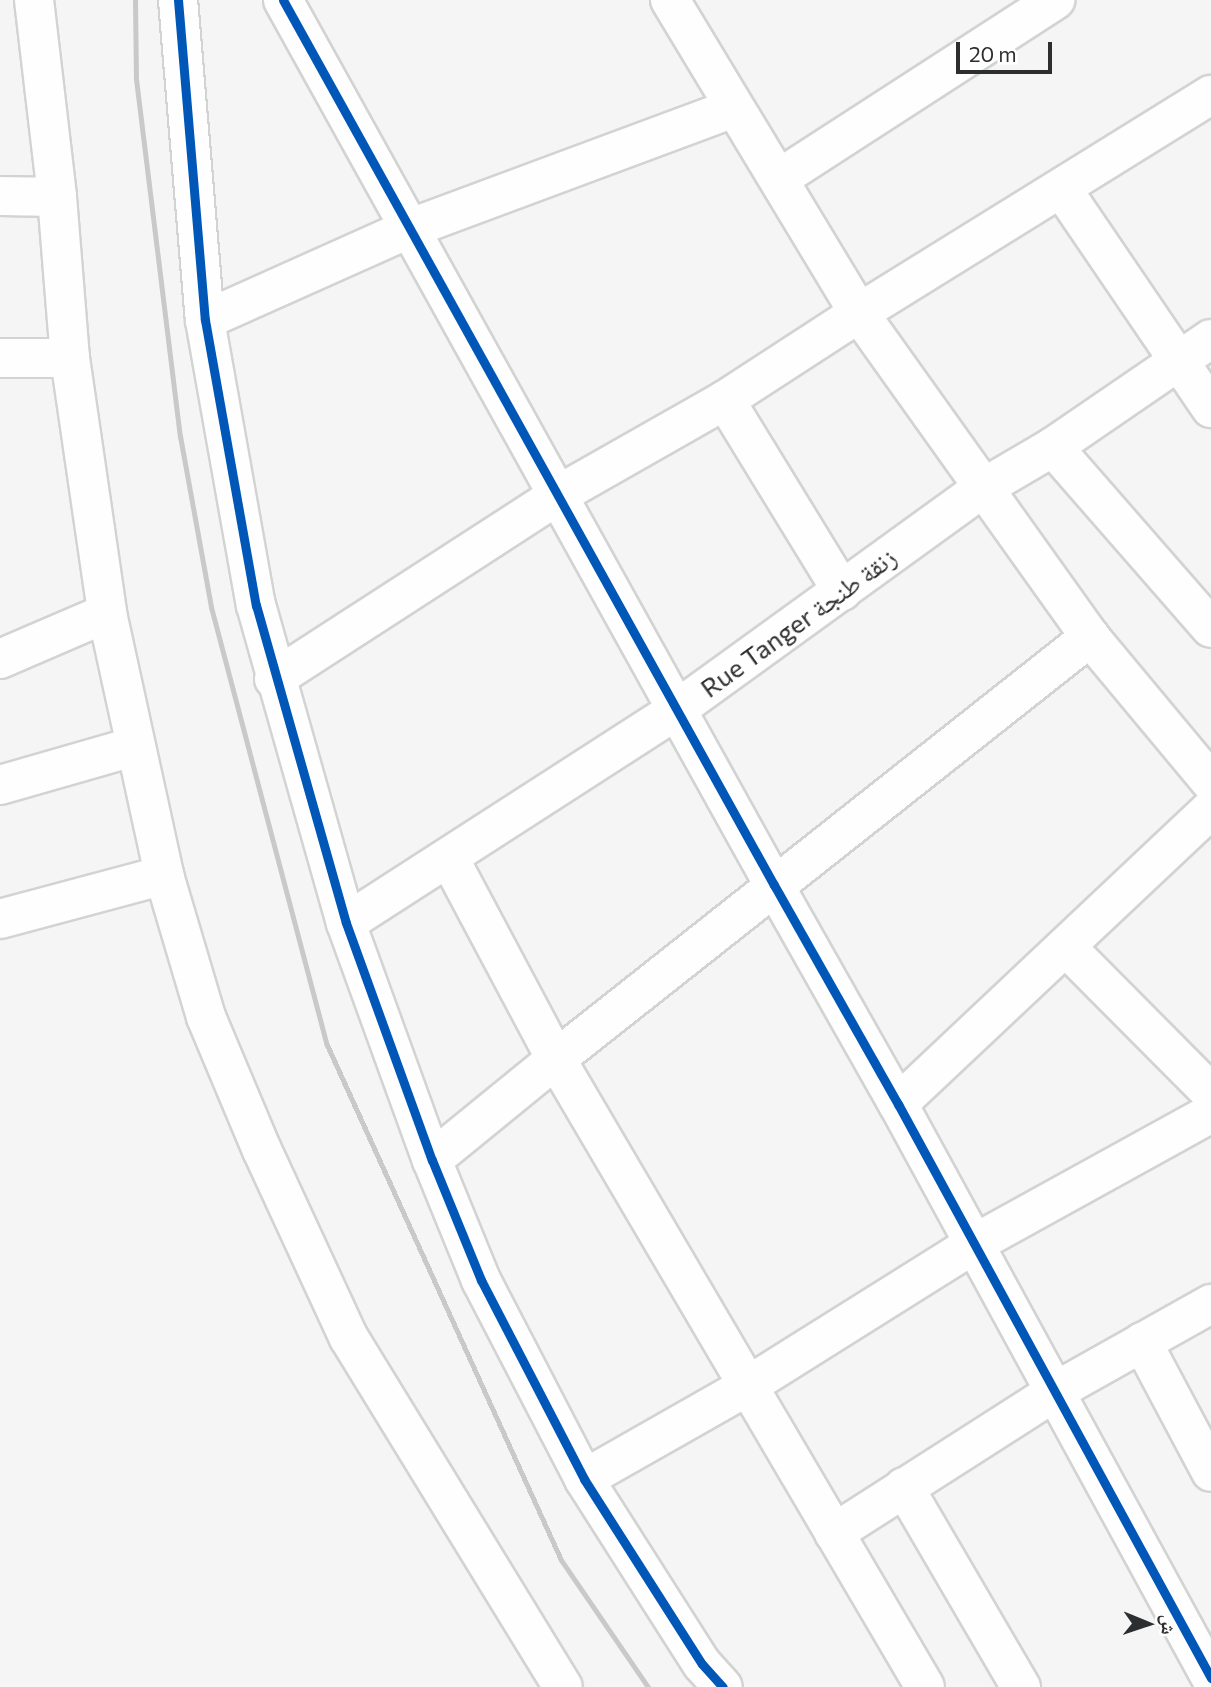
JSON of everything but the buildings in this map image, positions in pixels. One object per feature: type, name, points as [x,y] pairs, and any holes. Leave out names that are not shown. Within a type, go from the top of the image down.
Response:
[{"type":"street","points":[[34,0],[57,197],[70,358],[107,613],[164,874],[206,1017],[262,1150],[349,1338],[563,1687]]},
{"type":"street","points":[[178,0],[205,320],[256,605],[274,679],[346,923],[432,1160],[481,1280],[584,1479],[702,1664],[723,1687]]},
{"type":"street","points":[[283,0],[676,710],[898,1104],[1211,1678]]},
{"type":"street","points":[[670,0],[733,108],[780,178],[859,313],[1090,637],[1211,782]]},
{"type":"street","points":[[780,178],[1055,0]]},
{"type":"street","points":[[274,679],[558,495],[725,400],[859,313],[1211,96]]},
{"type":"street","points":[[205,320],[411,228],[733,108]]},
{"type":"street","points":[[1062,189],[1211,408]]},
{"type":"street","points":[[0,196],[57,197]]},
{"type":"street","name":"Rue Tanger زنقة طنجة","points":[[346,923],[676,710],[983,488],[1053,447],[1211,339]]},
{"type":"street","points":[[0,358],[70,358]]},
{"type":"street","points":[[725,400],[842,591]]},
{"type":"street","points":[[1053,447],[1211,628]]},
{"type":"street","points":[[0,659],[107,613]]},
{"type":"street","points":[[432,1160],[774,885],[1090,637]]},
{"type":"street","points":[[0,785],[136,746]]},
{"type":"street","points":[[898,1104],[1211,809]]},
{"type":"street","points":[[449,858],[556,1059],[746,1387],[925,1687]]},
{"type":"street","points":[[0,919],[164,874]]},
{"type":"street","points":[[1066,947],[1211,1093]]},
{"type":"street","points":[[584,1479],[746,1387],[974,1244],[1211,1113]]},
{"type":"street","points":[[834,1533],[1056,1391],[1211,1304]]},
{"type":"street","points":[[1142,1342],[1211,1472]]},
{"type":"street","points":[[904,1487],[1021,1687]]},
{"type":"railway","points":[[135,0],[136,79],[180,436],[211,607],[327,1045],[561,1560],[648,1687]]},
{"type":"cycle path","points":[[178,0],[205,320],[256,605],[346,923],[432,1160],[481,1280],[584,1479],[702,1664],[723,1687]]},
{"type":"cycle path","points":[[283,0],[898,1104],[1211,1678]]}]
